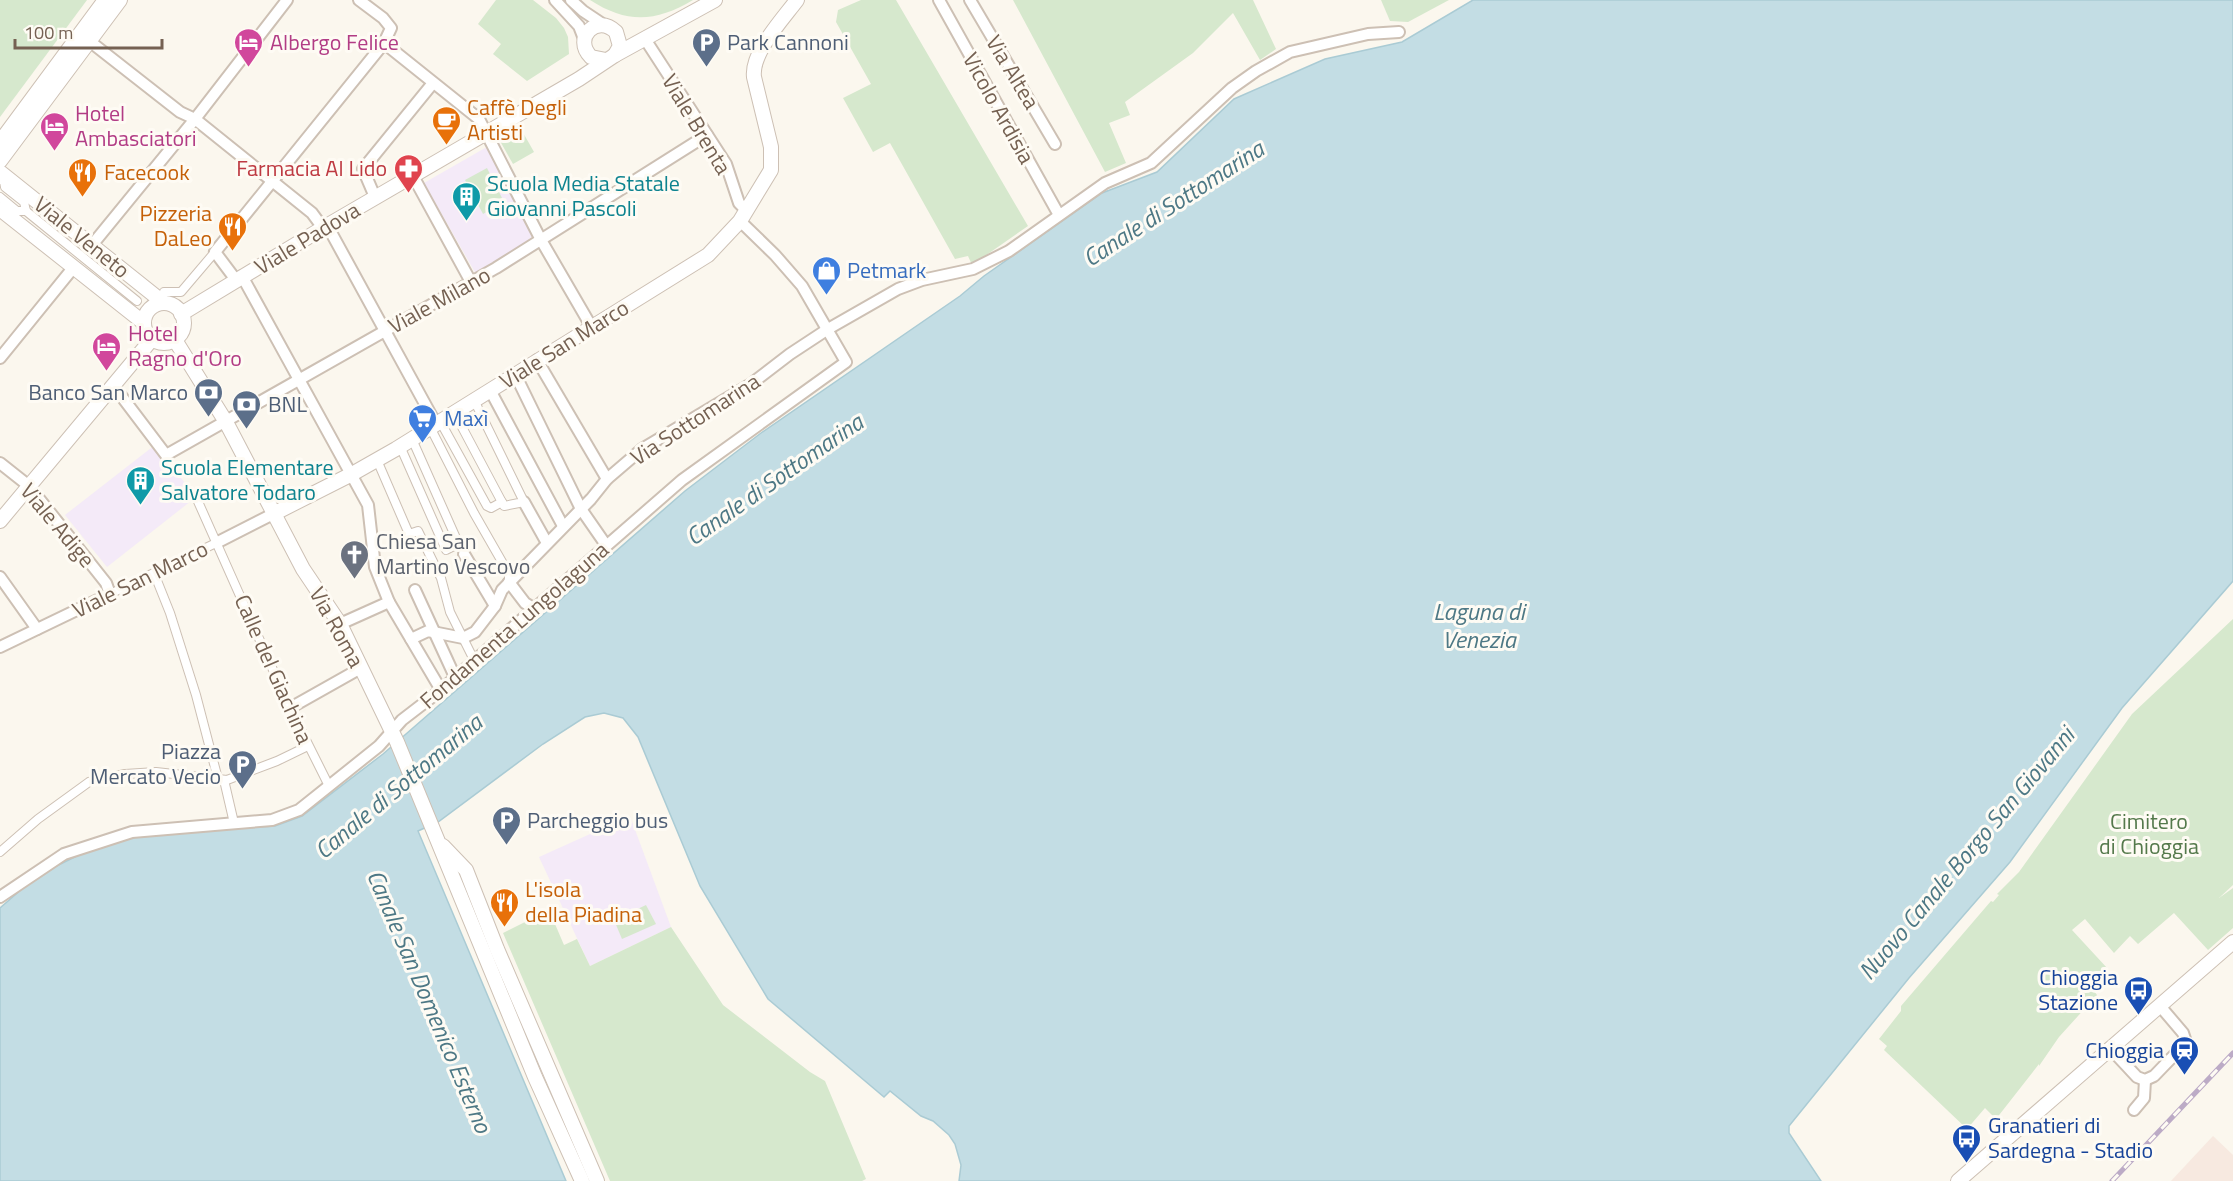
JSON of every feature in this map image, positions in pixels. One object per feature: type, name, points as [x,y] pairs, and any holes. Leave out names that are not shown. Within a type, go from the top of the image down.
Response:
[{"type":"street","points":[[0,161],[86,38],[105,0]]},
{"type":"street","points":[[0,142],[120,0]]},
{"type":"street","points":[[87,274],[95,267],[96,251],[287,0]]},
{"type":"street","points":[[164,298],[181,314],[183,328],[175,340],[163,343],[152,339],[145,329],[144,323],[150,309],[164,298],[181,292],[384,42],[391,28],[383,18],[359,0]]},
{"type":"street","points":[[555,0],[579,26],[591,57],[611,58],[620,46],[610,29],[570,0]]},
{"type":"street","name":"Viale Padova","points":[[181,314],[325,226],[487,134],[611,58],[715,0]]},
{"type":"street","name":"Viale San Marco","points":[[0,647],[218,545],[352,474],[699,262],[720,244],[743,216],[768,178],[772,164],[771,147],[754,77],[754,66],[760,52],[797,0]]},
{"type":"street","name":"Vicolo Ardisia","points":[[939,0],[1059,215]]},
{"type":"street","name":"Via Altea","points":[[970,0],[1055,144]]},
{"type":"street","points":[[585,44],[590,30],[610,29]]},
{"type":"street","name":"Viale Padova","points":[[610,29],[637,37],[649,37]]},
{"type":"street","name":"Via Sottomarina","points":[[464,638],[478,629],[495,606],[501,590],[581,509],[607,479],[642,449],[751,384],[828,329],[898,289],[922,280],[973,269],[1009,251],[1105,183],[1151,163],[1232,88],[1290,52],[1368,34],[1399,32]]},
{"type":"street","name":"Viale Brenta","points":[[649,37],[726,164],[743,216]]},
{"type":"street","points":[[86,38],[180,112],[195,119],[325,226],[385,330],[435,424],[474,513],[509,574],[509,582],[525,603],[533,608]]},
{"type":"street","points":[[384,42],[479,119],[541,240],[591,326]]},
{"type":"street","name":"Viale Padova","points":[[558,91],[566,78],[582,63],[585,44]]},
{"type":"street","points":[[375,197],[363,168],[433,83]]},
{"type":"street","name":"Viale Milano","points":[[113,385],[166,456],[471,282],[707,135]]},
{"type":"street","name":"Viale Veneto","points":[[0,172],[96,251],[164,298]]},
{"type":"street","points":[[413,176],[471,282]]},
{"type":"street","points":[[0,180],[4,180],[5,187],[24,202],[26,211],[137,301]]},
{"type":"street","points":[[0,197],[17,211],[26,211]]},
{"type":"street","name":"Viale Veneto","points":[[0,209],[144,323]]},
{"type":"street","points":[[32,230],[46,214]]},
{"type":"street","name":"Fondamenta Lungolaguna","points":[[0,897],[64,854],[132,832],[272,820],[300,810],[379,746],[394,737],[402,720],[441,690],[682,480],[846,362],[802,286],[743,216]]},
{"type":"street","points":[[0,358],[69,262],[72,248],[78,240]]},
{"type":"street","points":[[215,252],[239,278],[368,505],[375,567],[389,602],[441,690]]},
{"type":"street","points":[[112,294],[125,277]]},
{"type":"street","points":[[131,309],[144,293]]},
{"type":"street","points":[[0,521],[152,339]]},
{"type":"street","points":[[175,340],[226,422],[275,513]]},
{"type":"street","points":[[537,360],[607,479]]},
{"type":"street","points":[[514,374],[581,509],[606,545]]},
{"type":"street","points":[[490,390],[563,526]]},
{"type":"street","points":[[474,400],[524,502],[547,543]]},
{"type":"street","points":[[454,412],[504,506],[524,502]]},
{"type":"street","points":[[435,424],[488,506],[491,508],[502,502]]},
{"type":"street","points":[[406,442],[446,550],[461,549]]},
{"type":"street","points":[[406,442],[461,549],[495,606]]},
{"type":"street","points":[[377,460],[409,534],[418,531],[441,578],[450,612],[474,660]]},
{"type":"street","name":"Viale Adige","points":[[0,463],[29,486],[106,583],[110,594]]},
{"type":"street","name":"Calle del Giachina","points":[[196,497],[290,708],[329,786]]},
{"type":"street","name":"Via Roma","points":[[275,513],[303,569],[340,624],[394,737],[531,1067],[582,1181]]},
{"type":"street","points":[[154,573],[170,613],[234,823]]},
{"type":"street","points":[[0,577],[37,628]]},
{"type":"street","points":[[415,590],[455,677]]},
{"type":"street","points":[[340,624],[389,602]]},
{"type":"street","points":[[411,639],[421,633],[434,631],[464,638]]},
{"type":"street","points":[[290,708],[361,668]]},
{"type":"street","points":[[0,852],[38,819],[89,782],[125,774],[156,772],[227,780],[309,746]]},
{"type":"street","points":[[434,831],[466,870],[497,949],[597,1181]]},
{"type":"street","points":[[1958,1181],[2233,942]]},
{"type":"street","points":[[2110,1048],[2137,1077],[2145,1080],[2154,1076],[2183,1046],[2185,1039],[2160,1006]]},
{"type":"street","points":[[2134,1110],[2144,1098],[2145,1080]]},
{"type":"shaded area","points":[[485,148],[489,149],[534,234],[520,249],[476,274],[424,183]]},
{"type":"shaded area","points":[[155,445],[196,497],[107,567],[65,515]]},
{"type":"shaded area","points":[[630,816],[671,927],[590,966],[539,857]]},
{"type":"shaded area","points":[[2213,1136],[2233,1155],[2233,1181],[2171,1181]]},
{"type":"green space","points":[[0,0],[87,0],[0,117]]},
{"type":"green space","points":[[496,0],[533,0],[556,18],[564,28],[568,37],[569,54],[527,81],[493,54],[501,44],[478,24]]},
{"type":"green space","points":[[590,0],[693,0],[666,13],[642,17],[616,13]]},
{"type":"green space","points":[[861,0],[896,0],[1028,226],[972,265],[968,256],[955,259],[890,143],[873,152],[843,98],[871,84],[836,22],[838,10]]},
{"type":"green space","points":[[1013,0],[1253,0],[1276,49],[1260,60],[1233,13],[1193,53],[1125,102],[1130,115],[1109,123],[1126,163],[1105,172]]},
{"type":"green space","points":[[1381,0],[1449,0],[1408,22],[1390,21]]},
{"type":"green space","points":[[521,129],[534,152],[513,164],[500,141]]},
{"type":"green space","points":[[487,168],[504,202],[483,214],[465,180]]},
{"type":"green space","name":"Cimitero di Chioggia","points":[[2233,619],[2233,885],[2219,898],[2233,888],[2233,928],[2208,950],[2174,913],[2138,944],[2130,936],[2114,953],[2085,919],[2072,930],[2108,969],[2094,981],[2099,987],[2094,991],[2097,995],[2059,1037],[2039,1066],[2039,1064],[1996,1119],[1985,1108],[1967,1129],[1884,1050],[1887,1046],[1879,1039],[1901,1011],[1901,1006],[1991,901],[1993,902],[1999,895],[1997,894],[2019,872],[2132,714]]},
{"type":"green space","points":[[646,905],[656,924],[622,939],[614,920]]},
{"type":"green space","points":[[549,910],[564,945],[577,939],[590,966],[671,927],[723,1005],[825,1081],[866,1179],[862,1181],[610,1181],[503,933]]},
{"type":"water","name":"Laguna di Venezia","points":[[1473,0],[2233,0],[2233,581],[2122,708],[2010,862],[1909,978],[1789,1126],[1789,1133],[1821,1181],[959,1181],[961,1165],[955,1144],[949,1135],[890,1091],[884,1097],[768,999],[700,886],[638,737],[623,718],[604,713],[585,717],[543,744],[438,822],[418,831],[566,1181],[0,1181],[0,908],[38,875],[87,851],[146,834],[275,826],[302,816],[383,754],[685,491],[761,433],[960,296],[984,276],[1102,193],[1157,172],[1234,99],[1325,59],[1402,42]]},
{"type":"railway","points":[[2112,1181],[2233,1053]]},
{"type":"place","name":"Albergo Felice","points":[[249,68]]},
{"type":"place","name":"Park Cannoni","points":[[706,68]]},
{"type":"place","name":"Caffè Degli Artisti","points":[[446,146]]},
{"type":"place","name":"Hotel Ambasciatori","points":[[54,152]]},
{"type":"place","name":"Farmacia Al Lido","points":[[408,194]]},
{"type":"place","name":"Facecook","points":[[83,198]]},
{"type":"place","name":"Scuola Media Statale Giovanni Pascoli","points":[[466,222]]},
{"type":"place","name":"Pizzeria DaLeo","points":[[233,252]]},
{"type":"place","name":"Petmark","points":[[826,296]]},
{"type":"place","name":"Hotel Ragno d'Oro","points":[[107,372]]},
{"type":"place","name":"Banco San Marco","points":[[209,418]]},
{"type":"place","name":"BNL","points":[[247,430]]},
{"type":"place","name":"Maxì","points":[[423,444]]},
{"type":"place","name":"Scuola Elementare Salvatore Todaro","points":[[140,506]]},
{"type":"place","name":"Chiesa San Martino Vescovo","points":[[355,580]]},
{"type":"place","name":"Piazza Mercato Vecio","points":[[242,790]]},
{"type":"place","name":"Parcheggio bus","points":[[506,846]]},
{"type":"place","name":"L'isola della Piadina","points":[[504,928]]},
{"type":"place","name":"Chioggia Stazione","points":[[2139,1016]]},
{"type":"place","name":"Chioggia","points":[[2185,1076]]},
{"type":"place","name":"Granatieri di Sardegna - Stadio","points":[[1967,1164]]},
{"type":"water label","name":"Canale di Sottomarina","points":[[1173,203]]},
{"type":"water label","name":"Canale di Sottomarina","points":[[774,479]]},
{"type":"water label","name":"Canale di Sottomarina","points":[[398,786]]},
{"type":"water label","name":"Nuovo Canale Borgo San Giovanni","points":[[1966,853]]},
{"type":"water label","name":"Canale San Domenico Esterno","points":[[430,1001]]}]
